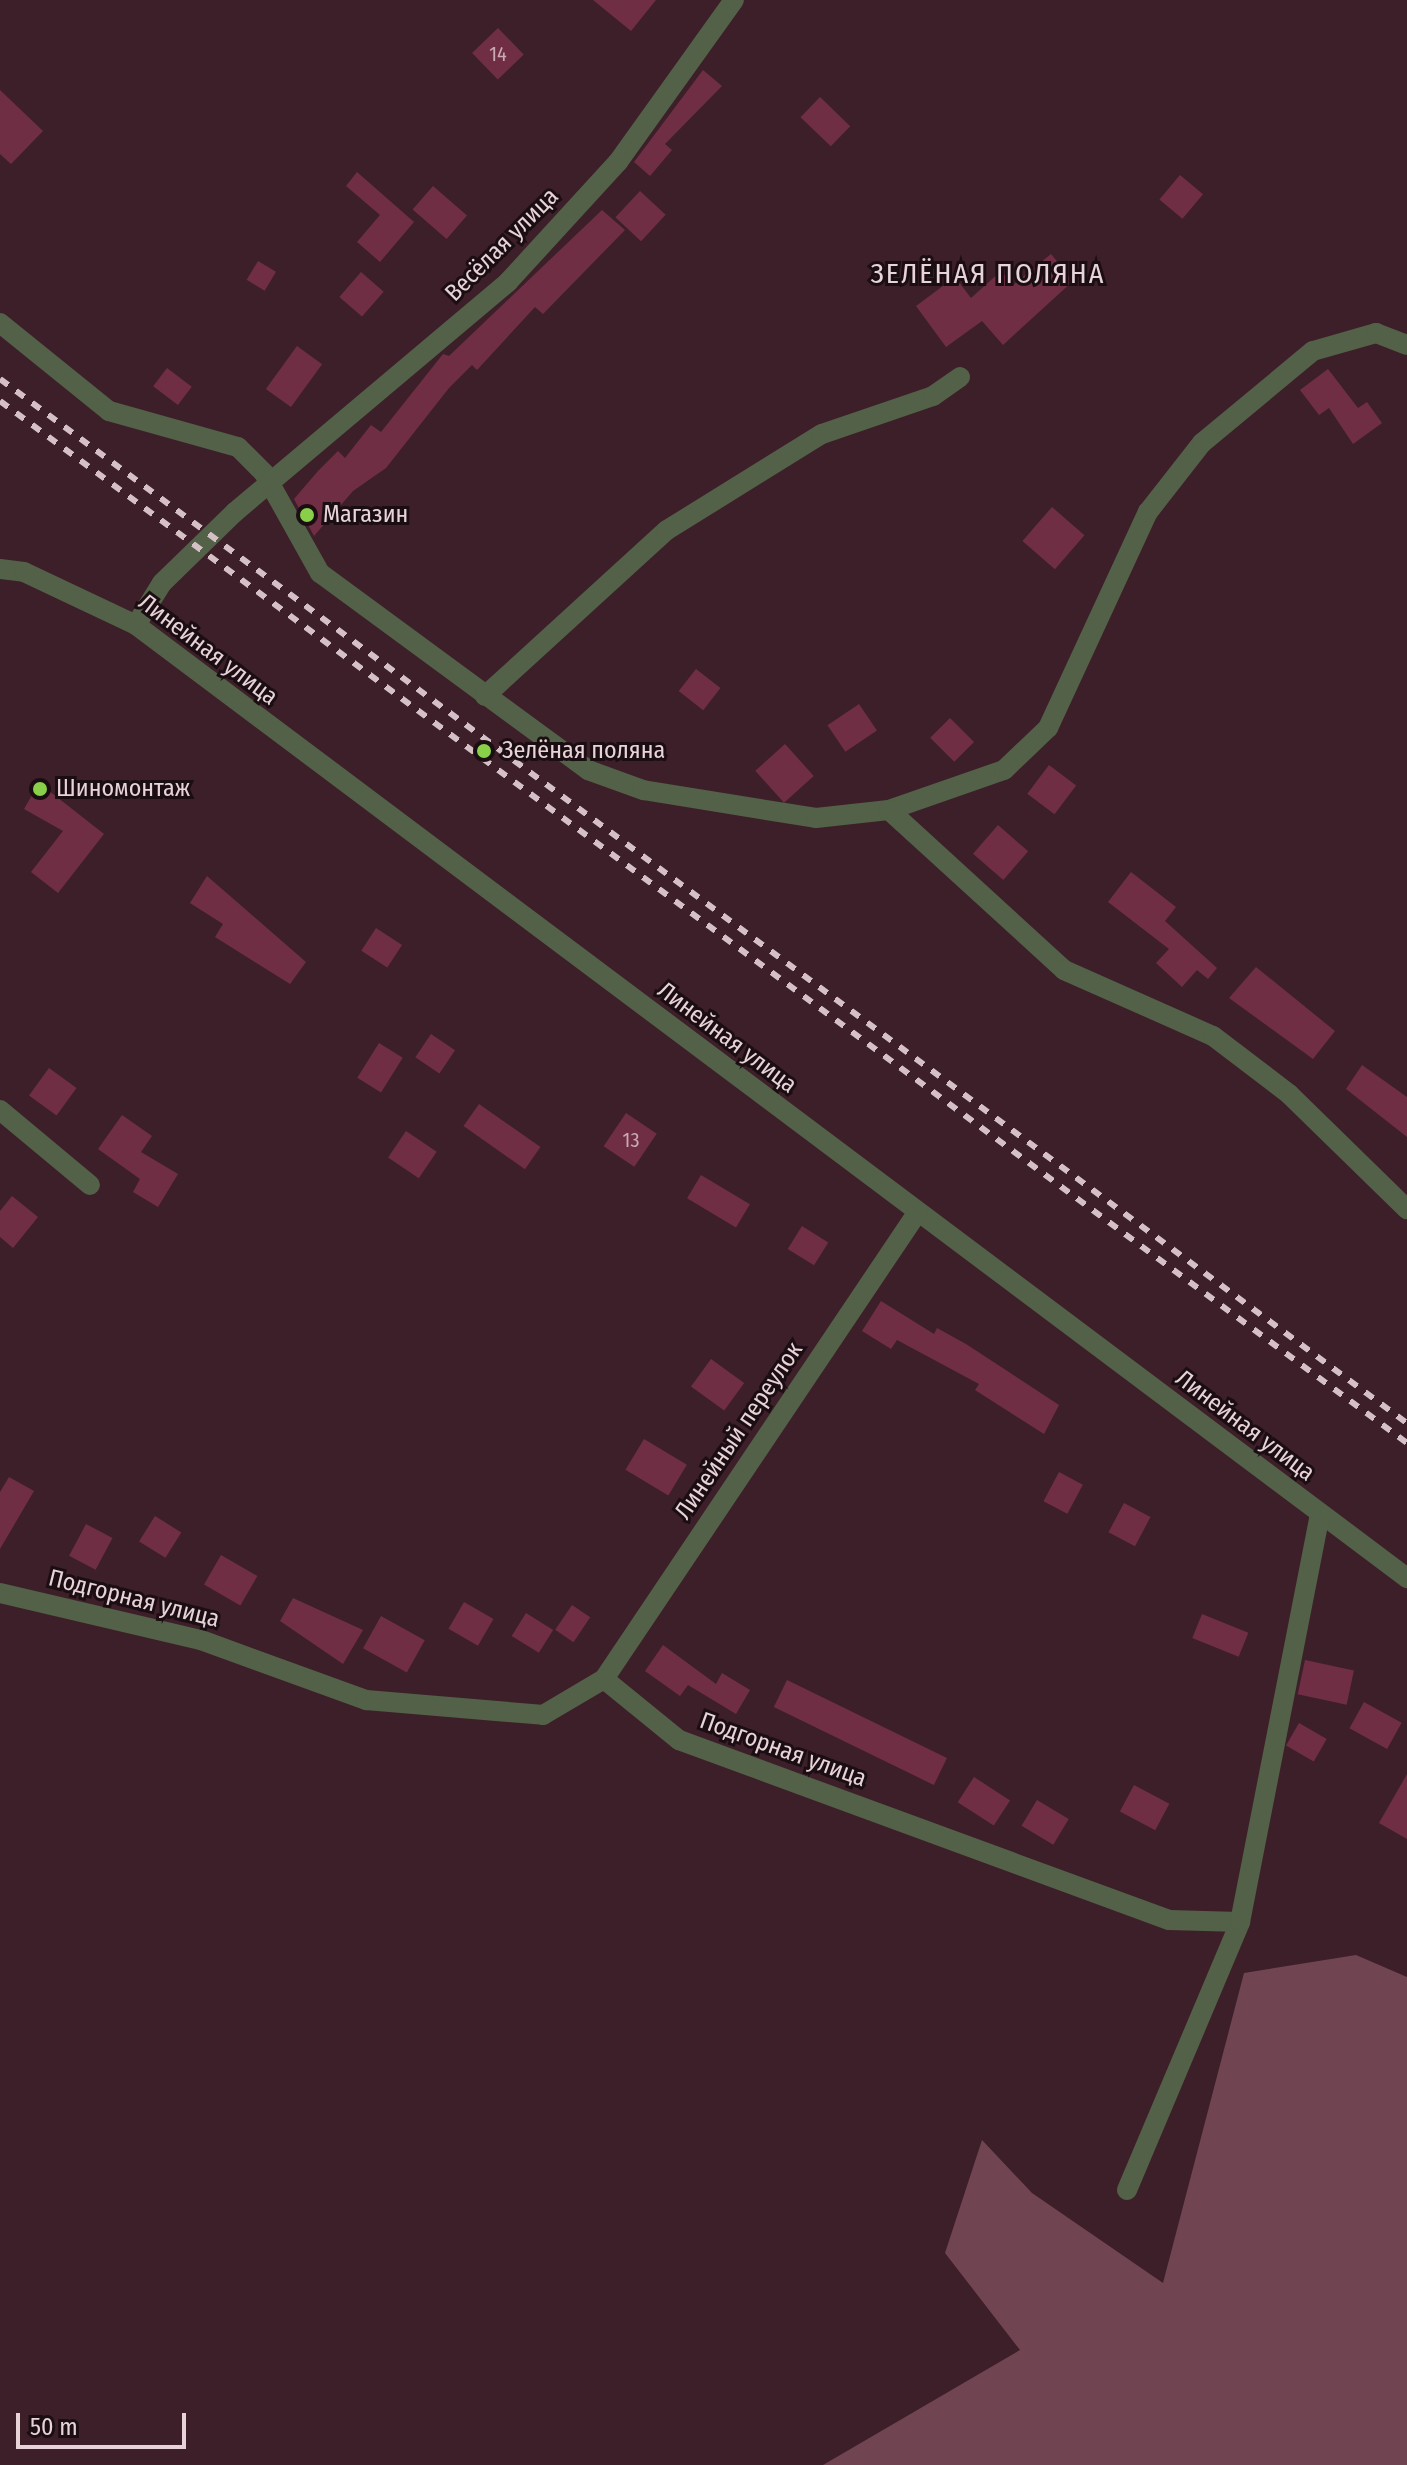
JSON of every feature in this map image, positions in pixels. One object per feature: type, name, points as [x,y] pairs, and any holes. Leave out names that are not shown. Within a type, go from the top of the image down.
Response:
[{"type":"street","name":"Весёлая улица","points":[[136,625],[162,583],[266,488],[508,282],[618,162],[734,0]]},
{"type":"street","points":[[0,323],[109,411],[238,447],[264,473],[266,488],[320,573],[588,770],[643,790],[816,818],[889,810],[1004,770],[1048,728],[1148,512],[1202,443],[1313,351],[1376,333],[1407,345]]},
{"type":"street","points":[[485,696],[667,530],[822,434],[933,396],[960,377]]},
{"type":"street","name":"Линейная улица","points":[[0,569],[24,572],[136,625],[1407,1578]]},
{"type":"street","points":[[889,810],[1064,970],[1213,1036],[1289,1094],[1407,1209]]},
{"type":"street","points":[[0,1110],[90,1185]]},
{"type":"street","name":"Линейный переулок","points":[[604,1679],[917,1213]]},
{"type":"street","points":[[1127,2190],[1240,1922],[1320,1515]]},
{"type":"street","name":"Подгорная улица","points":[[0,1593],[201,1640],[366,1700],[543,1715],[604,1679],[679,1740],[1169,1920],[1240,1922]]},
{"type":"shaded area","points":[[1356,1955],[1407,1977],[1407,2465],[823,2465],[1020,2350],[945,2253],[982,2140],[1032,2193],[1163,2283],[1244,1973]]},
{"type":"building","points":[[593,0],[656,0],[631,31]]},
{"type":"building","points":[[498,28],[524,55],[498,80],[472,53]]},
{"type":"building","points":[[703,70],[722,86],[665,144],[672,150],[650,176],[634,162]]},
{"type":"building","points":[[0,90],[43,131],[11,164],[0,154]]},
{"type":"building","points":[[820,97],[850,126],[831,146],[801,117]]},
{"type":"building","points":[[357,172],[414,222],[380,262],[357,242],[380,215],[346,186]]},
{"type":"building","points":[[1180,175],[1203,194],[1182,219],[1159,200]]},
{"type":"building","points":[[433,186],[467,216],[447,239],[413,209]]},
{"type":"building","points":[[640,191],[666,215],[641,241],[615,217]]},
{"type":"building","points":[[602,210],[625,230],[543,314],[535,307],[477,370],[472,365],[449,388],[386,468],[353,491],[314,536],[294,499],[318,471],[338,451],[345,458],[371,425],[381,432],[443,354],[449,356]]},
{"type":"building","points":[[1051,254],[1073,281],[1003,345],[982,321],[946,347],[916,306],[955,277],[971,298],[1001,271],[1013,285]]},
{"type":"building","points":[[258,261],[276,272],[265,291],[247,280]]},
{"type":"building","points":[[361,272],[384,292],[362,317],[339,297]]},
{"type":"building","points":[[297,346],[322,364],[291,407],[266,389]]},
{"type":"building","points":[[167,368],[192,387],[178,405],[153,386]]},
{"type":"building","points":[[1328,369],[1358,408],[1367,402],[1382,423],[1353,444],[1329,408],[1319,415],[1300,390]]},
{"type":"building","points":[[1052,507],[1084,535],[1055,569],[1022,541]]},
{"type":"building","points":[[696,669],[720,688],[703,710],[679,691]]},
{"type":"building","points":[[859,704],[877,731],[845,752],[827,725]]},
{"type":"building","points":[[950,718],[974,742],[954,762],[930,738]]},
{"type":"building","points":[[785,744],[814,776],[784,803],[755,771]]},
{"type":"building","points":[[1049,765],[1076,785],[1054,814],[1027,794]]},
{"type":"building","points":[[39,783],[104,834],[58,893],[31,872],[63,831],[24,809]]},
{"type":"building","points":[[998,825],[1028,851],[1003,880],[973,854]]},
{"type":"building","points":[[1131,872],[1176,907],[1165,921],[1217,968],[1208,979],[1197,970],[1182,987],[1156,963],[1169,949],[1108,902]]},
{"type":"building","points":[[207,876],[306,962],[290,984],[215,937],[223,924],[190,903]]},
{"type":"building","points":[[376,928],[402,945],[387,968],[361,951]]},
{"type":"building","points":[[1256,967],[1335,1031],[1313,1059],[1229,998]]},
{"type":"building","points":[[431,1034],[455,1050],[439,1073],[415,1057]]},
{"type":"building","points":[[379,1043],[403,1058],[381,1093],[357,1078]]},
{"type":"building","points":[[1362,1065],[1407,1097],[1407,1137],[1346,1089]]},
{"type":"building","points":[[49,1068],[77,1088],[57,1115],[29,1096]]},
{"type":"building","points":[[479,1104],[540,1147],[525,1169],[464,1126]]},
{"type":"building","points":[[626,1113],[657,1134],[634,1167],[604,1146]]},
{"type":"building","points":[[122,1115],[152,1136],[141,1152],[178,1174],[158,1207],[133,1192],[140,1179],[98,1149]]},
{"type":"building","points":[[406,1131],[437,1152],[419,1178],[388,1158]]},
{"type":"building","points":[[701,1175],[750,1204],[736,1228],[687,1198]]},
{"type":"building","points":[[12,1196],[38,1217],[13,1248],[0,1237],[0,1211]]},
{"type":"building","points":[[802,1226],[828,1242],[814,1265],[788,1249]]},
{"type":"building","points":[[881,1301],[934,1334],[937,1328],[966,1344],[1059,1405],[1044,1434],[975,1390],[979,1384],[897,1340],[891,1349],[862,1331]]},
{"type":"building","points":[[711,1359],[744,1383],[724,1411],[691,1387]]},
{"type":"building","points":[[644,1439],[687,1465],[668,1496],[625,1470]]},
{"type":"building","points":[[1059,1472],[1083,1485],[1067,1514],[1044,1501]]},
{"type":"building","points":[[9,1477],[34,1491],[0,1549],[0,1492]]},
{"type":"building","points":[[1124,1503],[1150,1517],[1135,1546],[1109,1532]]},
{"type":"building","points":[[155,1516],[181,1532],[165,1558],[139,1541]]},
{"type":"building","points":[[86,1524],[112,1538],[96,1570],[69,1556]]},
{"type":"building","points":[[221,1555],[257,1576],[240,1605],[204,1584]]},
{"type":"building","points":[[293,1598],[363,1630],[343,1664],[280,1621]]},
{"type":"building","points":[[464,1602],[493,1619],[478,1646],[449,1629]]},
{"type":"building","points":[[572,1605],[590,1617],[573,1642],[555,1630]]},
{"type":"building","points":[[526,1613],[553,1630],[539,1653],[512,1636]]},
{"type":"building","points":[[1202,1614],[1248,1633],[1239,1657],[1192,1638]]},
{"type":"building","points":[[381,1616],[425,1640],[407,1673],[363,1648]]},
{"type":"building","points":[[663,1645],[716,1684],[722,1673],[750,1690],[736,1714],[688,1685],[680,1696],[645,1671]]},
{"type":"building","points":[[1305,1660],[1354,1670],[1347,1705],[1298,1694]]},
{"type":"building","points":[[787,1680],[947,1758],[934,1785],[774,1707]]},
{"type":"building","points":[[1364,1702],[1402,1723],[1387,1749],[1349,1728]]},
{"type":"building","points":[[1299,1723],[1327,1739],[1314,1762],[1286,1746]]},
{"type":"building","points":[[1407,1774],[1407,1839],[1379,1823]]},
{"type":"building","points":[[974,1777],[1010,1800],[994,1826],[958,1802]]},
{"type":"building","points":[[1134,1785],[1169,1804],[1155,1830],[1120,1811]]},
{"type":"building","points":[[1037,1800],[1069,1819],[1053,1845],[1022,1826]]},
{"type":"railway","points":[[0,379],[1407,1423]]},
{"type":"railway","points":[[0,401],[1407,1443]]},
{"type":"place","name":"Магазин","points":[[307,515]]},
{"type":"place","name":"Зелёная поляна","points":[[484,751]]},
{"type":"place","name":"Шиномонтаж","points":[[40,789]]},
{"type":"district","name":"ЗЕЛЁНАЯ ПОЛЯНА","points":[[988,274]]}]
